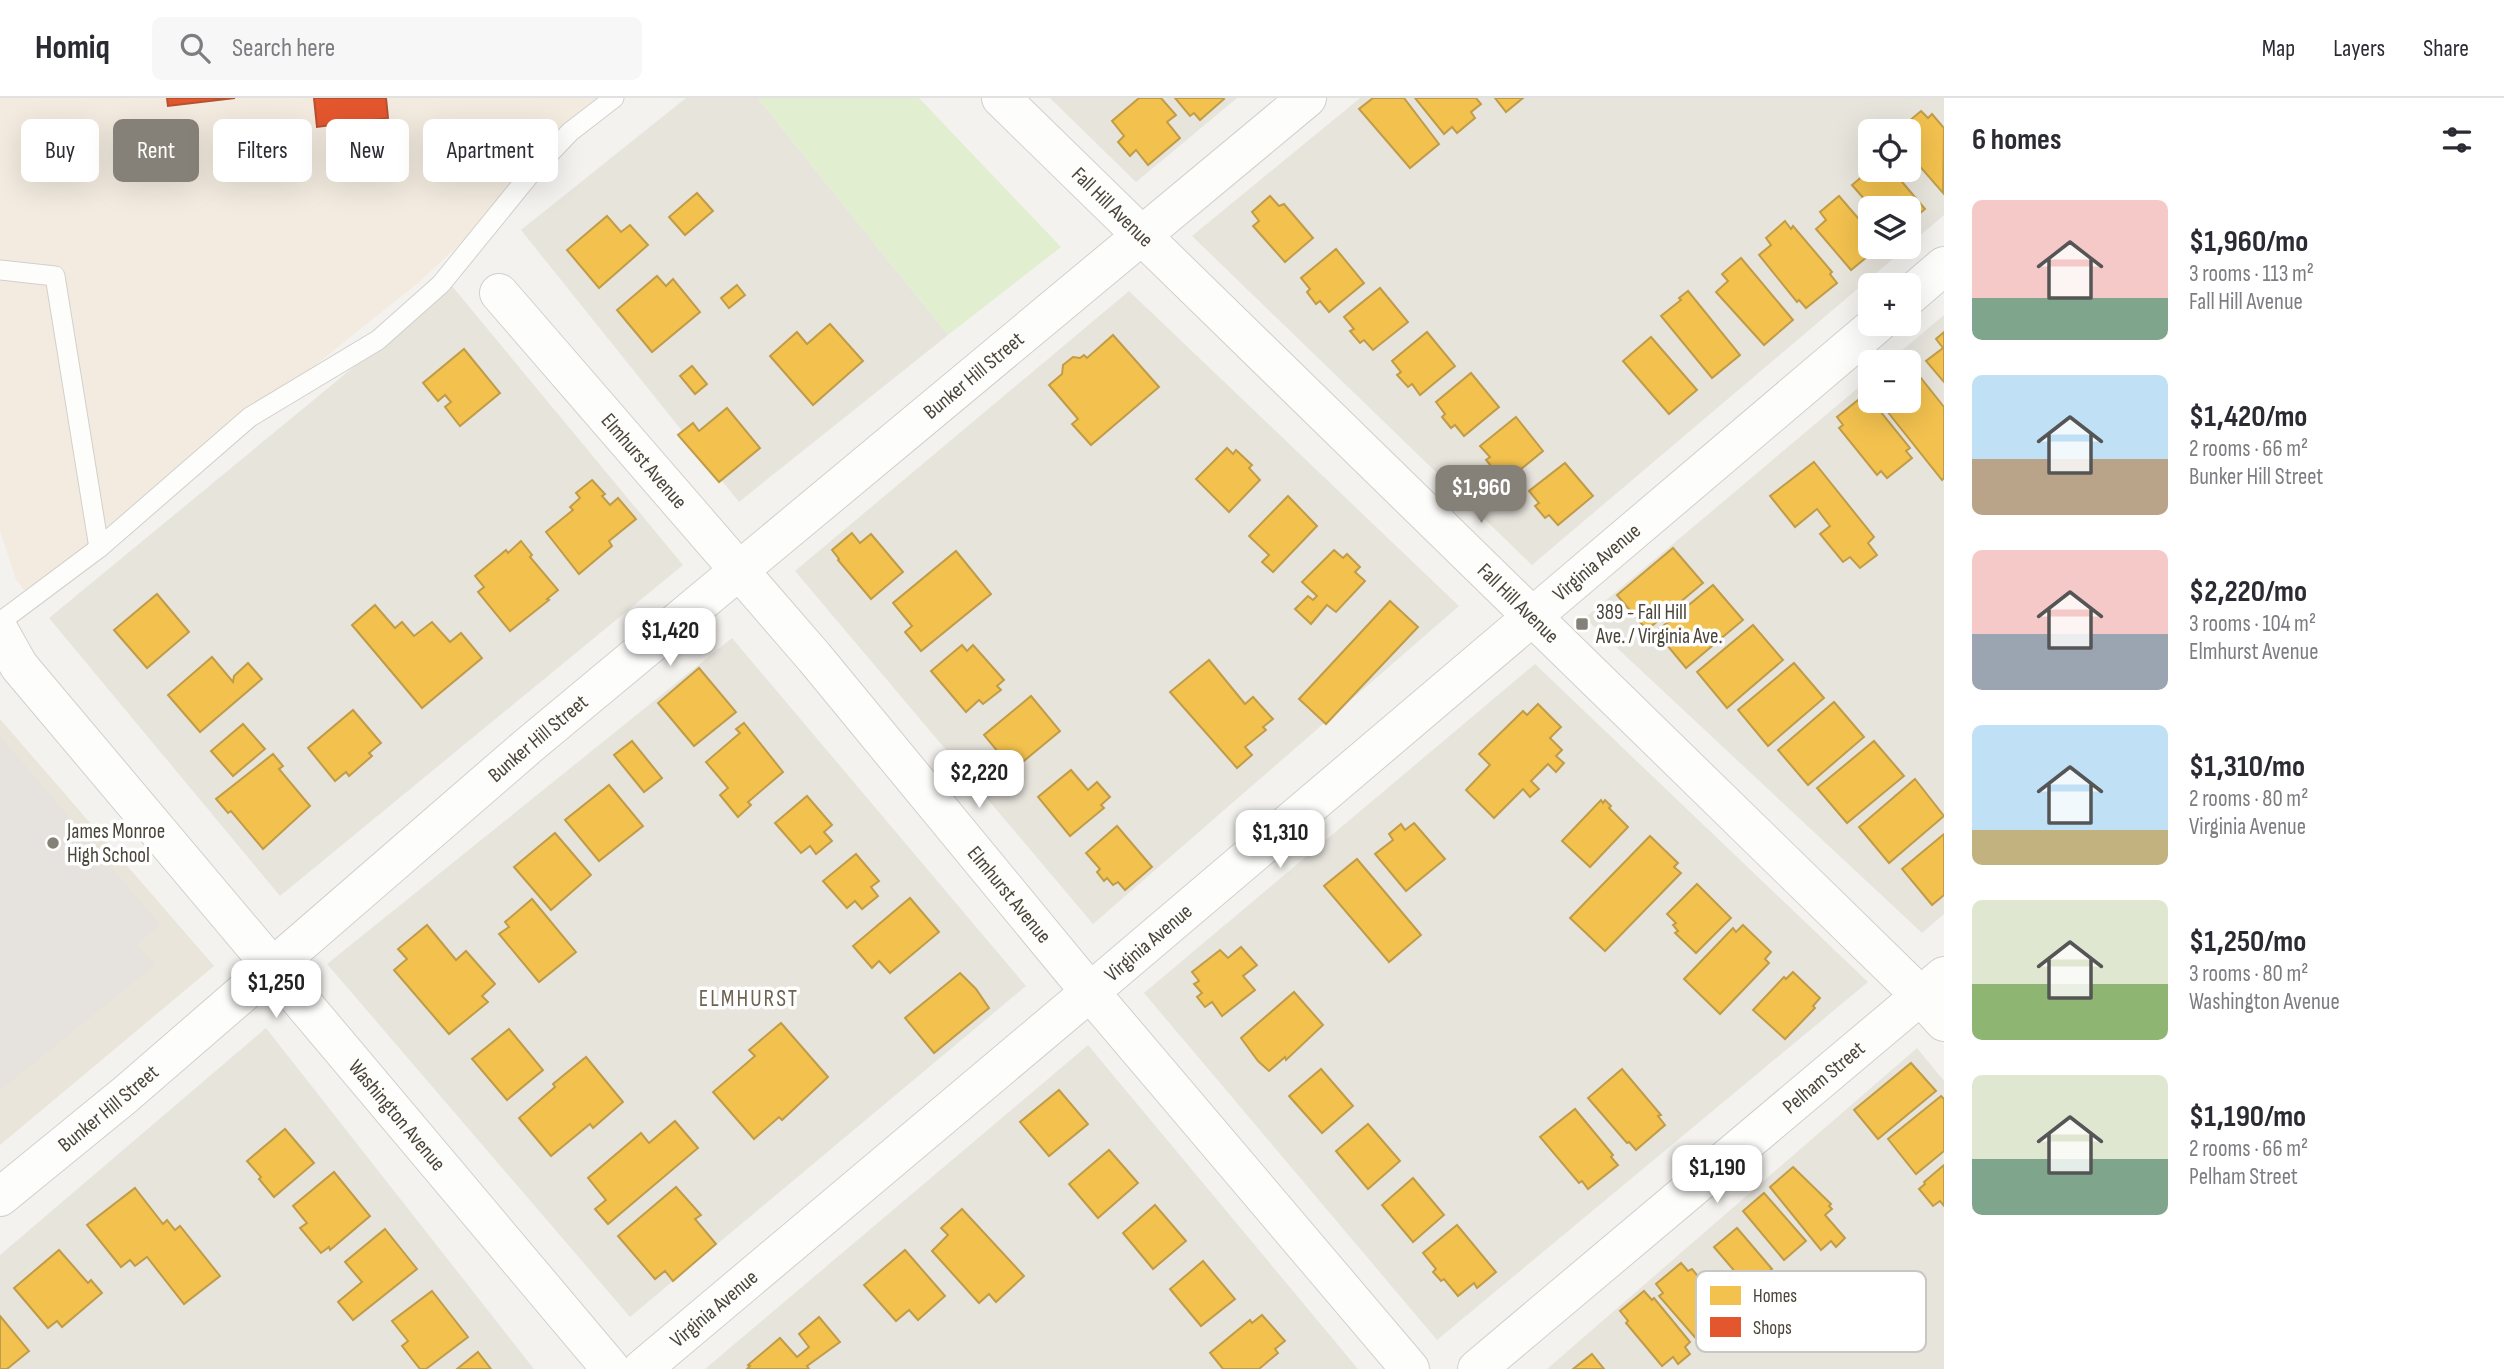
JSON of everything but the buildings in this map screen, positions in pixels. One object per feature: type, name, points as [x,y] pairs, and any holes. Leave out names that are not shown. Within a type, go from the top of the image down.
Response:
[{"type":"street","name":"Fall Hill Avenue","points":[[1001,98],[1532,617],[1936,998]]},
{"type":"street","name":"Bunker Hill Street","points":[[0,1197],[125,1095],[528,746],[1307,98]]},
{"type":"street","points":[[1921,286],[1944,267]]},
{"type":"street","name":"Elmhurst Avenue","points":[[499,293],[814,657],[1090,992],[1410,1369]]},
{"type":"street","name":"Virginia Avenue","points":[[642,1369],[1863,336]]},
{"type":"street","name":"Washington Avenue","points":[[0,632],[19,666],[611,1369]]},
{"type":"street","name":"Pelham Street","points":[[1477,1369],[1936,998]]},
{"type":"lane","points":[[0,621],[99,548],[250,417],[377,340],[441,284],[532,172],[570,132],[614,98]]},
{"type":"lane","points":[[0,271],[55,276],[99,548]]},
{"type":"shaded area","points":[[0,98],[617,98],[558,153],[558,119],[423,119],[423,182],[527,182],[418,283],[28,595],[16,580],[0,531]]},
{"type":"shaded area","points":[[686,98],[758,98],[948,335],[739,502],[521,230]]},
{"type":"shaded area","points":[[1050,98],[1237,98],[1136,182]]},
{"type":"shaded area","points":[[1360,98],[1944,98],[1944,215],[1921,235],[1921,196],[1858,196],[1858,259],[1893,259],[1876,273],[1858,273],[1858,289],[1532,565],[1192,236]]},
{"type":"shaded area","points":[[452,286],[683,565],[280,896],[49,618]]},
{"type":"shaded area","points":[[1129,291],[1459,606],[1093,924],[795,571]]},
{"type":"shaded area","points":[[1944,315],[1944,914],[1922,933],[1585,618],[1858,388],[1858,413],[1921,413],[1921,350],[1902,350]]},
{"type":"shaded area","points":[[732,638],[1026,986],[630,1317],[327,964]]},
{"type":"shaded area","points":[[1535,664],[1868,982],[1437,1340],[1144,993]]},
{"type":"shaded area","name":"James Monroe High School","points":[[0,719],[214,966],[0,1145]]},
{"type":"shaded area","name":"James Monroe High School","points":[[0,736],[160,925],[137,945],[155,965],[0,1090]]},
{"type":"shaded area","points":[[266,1028],[534,1369],[0,1369],[0,1255]]},
{"type":"shaded area","points":[[1088,1045],[1358,1369],[705,1369]]},
{"type":"shaded area","points":[[1917,1048],[1944,1081],[1944,1369],[1547,1369]]},
{"type":"green space","points":[[758,98],[919,98],[1061,247],[948,335]]},
{"type":"place","name":"389 - Fall Hill Ave. / Virginia Ave.","points":[[1582,624]]},
{"type":"place","name":"James Monroe High School","points":[[53,843]]},
{"type":"district","name":"ELMHURST","points":[[749,999]]}]
